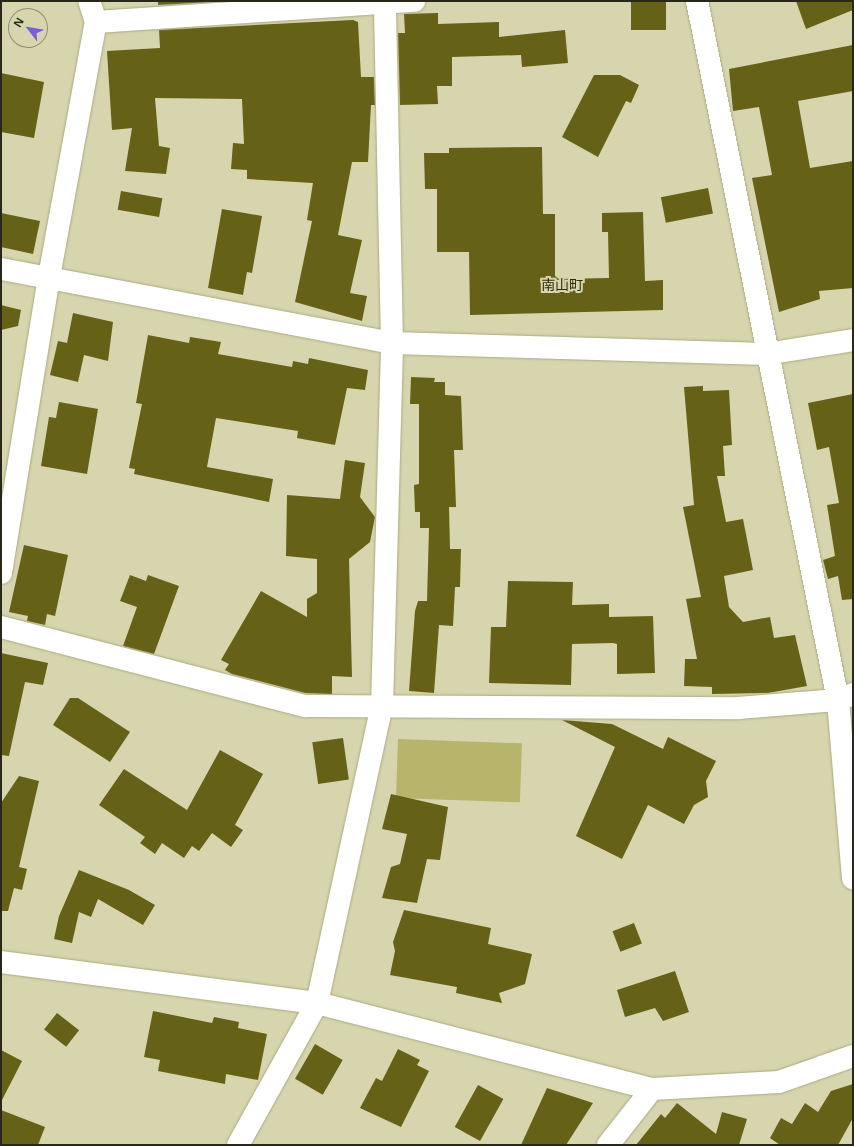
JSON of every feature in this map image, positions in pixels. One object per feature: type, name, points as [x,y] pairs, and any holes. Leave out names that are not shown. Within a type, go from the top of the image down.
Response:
[{"type":"street","points":[[1,573],[49,277],[96,22],[89,1]]},
{"type":"street","points":[[96,22],[414,1]]},
{"type":"street","points":[[697,1],[766,354],[845,697],[853,878]]},
{"type":"street","points":[[238,1145],[317,1002],[382,706],[392,343],[385,3]]},
{"type":"street","points":[[1,269],[392,343],[766,354],[853,340]]},
{"type":"street","points":[[1,627],[305,706],[738,708],[845,697]]},
{"type":"street","points":[[1,962],[317,1002],[652,1089],[778,1082],[853,1056]]},
{"type":"street","points":[[608,1145],[652,1089]]},
{"type":"shaded area","points":[[398,739],[522,743],[520,802],[396,798]]},
{"type":"building","points":[[158,1],[213,1],[213,2],[158,5]]},
{"type":"building","points":[[631,1],[666,1],[666,30],[631,30]]},
{"type":"building","points":[[796,1],[853,1],[853,10],[806,29]]},
{"type":"building","points":[[438,13],[438,24],[499,22],[499,37],[565,30],[568,63],[522,67],[521,55],[452,57],[452,86],[437,86],[438,104],[400,105],[398,33],[405,33],[404,14]]},
{"type":"building","points":[[353,20],[358,22],[361,77],[374,77],[375,105],[371,105],[368,162],[352,162],[338,235],[362,240],[350,293],[367,296],[362,321],[295,302],[312,221],[307,220],[313,183],[247,179],[247,170],[231,169],[233,143],[244,144],[242,99],[155,98],[159,146],[170,148],[166,174],[125,171],[132,128],[112,130],[107,51],[160,48],[159,30]]},
{"type":"building","points":[[853,45],[853,91],[798,101],[810,168],[853,161],[853,288],[819,291],[820,299],[779,312],[752,178],[772,175],[759,107],[733,111],[729,69]]},
{"type":"building","points":[[1,73],[44,82],[34,138],[1,132]]},
{"type":"building","points":[[594,75],[620,75],[639,85],[631,103],[626,101],[598,157],[562,137]]},
{"type":"building","points":[[542,147],[543,214],[555,214],[555,276],[559,279],[609,278],[608,232],[602,232],[602,213],[643,212],[645,281],[663,280],[663,310],[470,315],[469,252],[437,252],[437,189],[425,189],[424,153],[449,153],[449,148]]},
{"type":"building","points":[[708,188],[713,214],[666,223],[661,197]]},
{"type":"building","points":[[121,191],[162,198],[159,217],[118,210]]},
{"type":"building","points":[[222,209],[262,216],[252,273],[247,272],[243,295],[208,288]]},
{"type":"building","points":[[1,213],[40,221],[33,254],[1,247]]},
{"type":"building","points":[[1,305],[21,310],[18,326],[1,330]]},
{"type":"building","points":[[73,313],[113,322],[108,361],[84,355],[78,382],[50,375],[58,341],[67,343]]},
{"type":"building","points":[[148,335],[189,343],[190,337],[221,342],[218,354],[292,367],[293,361],[308,364],[309,358],[368,370],[365,390],[347,388],[335,445],[297,438],[298,431],[216,418],[207,467],[273,479],[269,502],[134,474],[135,469],[129,468],[142,404],[136,403]]},
{"type":"building","points":[[411,377],[435,378],[434,382],[445,382],[445,395],[461,396],[463,450],[454,450],[456,507],[449,507],[450,549],[461,549],[460,587],[455,587],[453,626],[439,625],[434,693],[409,691],[415,611],[418,601],[427,601],[429,528],[420,528],[420,512],[415,512],[414,485],[419,484],[419,404],[410,404]]},
{"type":"building","points":[[703,386],[703,391],[729,390],[732,445],[723,446],[725,476],[717,476],[726,522],[743,519],[753,570],[724,576],[729,607],[743,622],[770,617],[774,638],[795,635],[807,686],[768,693],[712,694],[712,687],[684,686],[685,659],[697,659],[686,599],[701,597],[683,507],[694,505],[684,387]]},
{"type":"building","points":[[853,394],[853,599],[842,600],[838,576],[828,579],[823,560],[835,556],[827,505],[839,503],[829,447],[817,450],[808,403]]},
{"type":"building","points":[[59,402],[98,409],[87,474],[41,466],[49,417],[56,418]]},
{"type":"building","points":[[345,460],[365,463],[360,497],[375,517],[370,542],[349,559],[352,677],[332,676],[332,694],[328,694],[305,693],[232,674],[225,670],[229,664],[221,660],[261,591],[307,617],[307,599],[317,593],[317,559],[286,556],[287,495],[340,499]]},
{"type":"building","points":[[24,545],[68,555],[55,616],[47,614],[45,625],[27,621],[28,616],[9,612]]},
{"type":"building","points":[[130,575],[146,581],[148,575],[179,586],[154,654],[123,646],[137,607],[120,601]]},
{"type":"building","points":[[508,581],[573,582],[572,605],[609,604],[609,617],[653,616],[655,673],[617,674],[617,644],[572,644],[571,685],[489,683],[491,627],[506,627]]},
{"type":"building","points":[[1,653],[48,663],[43,685],[25,682],[9,756],[1,755]]},
{"type":"building","points":[[70,698],[78,698],[130,732],[110,762],[53,725]]},
{"type":"building","points":[[562,720],[612,724],[663,749],[668,737],[716,761],[706,781],[708,797],[694,805],[684,824],[648,805],[622,859],[576,836],[615,747]]},
{"type":"building","points":[[343,738],[349,780],[318,784],[312,742]]},
{"type":"building","points":[[220,750],[263,774],[235,825],[243,830],[231,847],[212,833],[199,851],[192,846],[184,858],[162,843],[155,854],[140,843],[145,837],[99,805],[124,769],[187,810]]},
{"type":"building","points":[[19,776],[39,781],[19,867],[27,869],[22,890],[14,888],[8,911],[1,911],[1,803]]},
{"type":"building","points":[[391,794],[448,807],[440,860],[427,859],[417,903],[382,898],[391,867],[400,864],[407,834],[382,829]]},
{"type":"building","points":[[79,870],[129,890],[155,905],[143,925],[98,899],[91,917],[79,912],[72,943],[54,939],[59,916]]},
{"type":"building","points":[[404,910],[491,928],[488,944],[532,954],[525,984],[499,993],[502,1003],[456,993],[457,987],[390,975],[395,951],[393,942]]},
{"type":"building","points":[[634,923],[642,944],[620,952],[613,931]]},
{"type":"building","points":[[675,971],[689,1012],[663,1021],[655,1008],[625,1017],[617,990]]},
{"type":"building","points":[[153,1011],[212,1023],[214,1017],[239,1022],[238,1028],[267,1034],[258,1080],[226,1074],[225,1084],[158,1071],[160,1060],[144,1057]]},
{"type":"building","points":[[57,1013],[79,1030],[66,1047],[44,1030]]},
{"type":"building","points":[[315,1044],[343,1060],[323,1095],[295,1079]]},
{"type":"building","points":[[398,1049],[420,1060],[417,1065],[429,1071],[401,1127],[360,1108],[376,1078],[382,1081]]},
{"type":"building","points":[[1,1050],[22,1061],[1,1102]]},
{"type":"building","points":[[853,1084],[853,1118],[838,1145],[780,1145],[770,1138],[781,1118],[792,1124],[805,1103],[818,1112],[831,1091]]},
{"type":"building","points":[[478,1085],[503,1099],[480,1141],[455,1127]]},
{"type":"building","points":[[547,1088],[593,1103],[566,1145],[521,1145]]},
{"type":"building","points":[[677,1103],[716,1134],[722,1112],[747,1119],[739,1145],[636,1145],[661,1114],[665,1118]]},
{"type":"building","points":[[1,1110],[45,1127],[38,1145],[1,1145]]},
{"type":"district","name":"南山町","points":[[562,285]]}]
